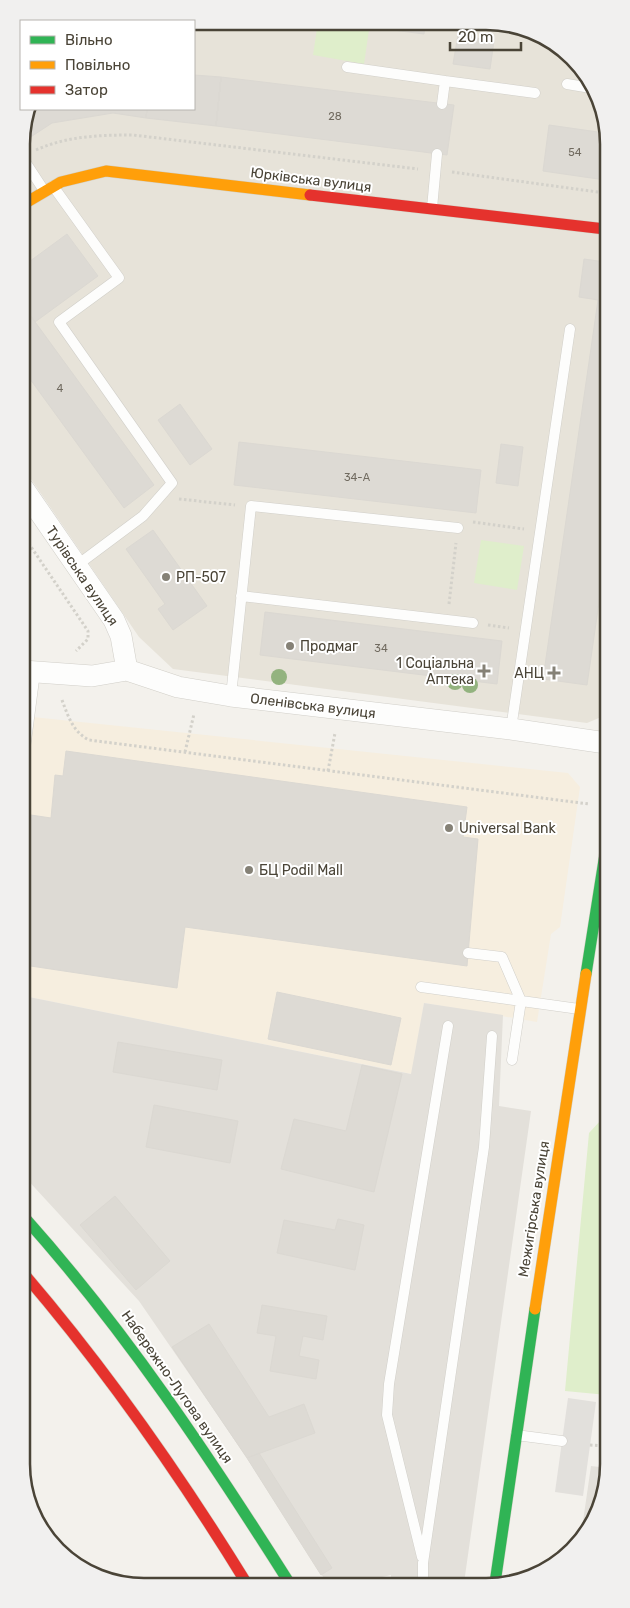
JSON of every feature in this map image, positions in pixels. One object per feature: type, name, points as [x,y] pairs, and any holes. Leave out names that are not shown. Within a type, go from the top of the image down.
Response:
[{"type":"street","name":"Юрківська вулиця","points":[[30,199],[48,187],[68,178],[106,171],[600,228]]},
{"type":"street","name":"Турівська вулиця","points":[[30,500],[114,620],[121,636],[126,670]]},
{"type":"street","name":"Оленівська вулиця","points":[[30,672],[92,676],[126,670],[178,687],[231,696],[511,729],[600,742]]},
{"type":"street","name":"Межигірська вулиця","points":[[496,1577],[515,1434],[600,884]]},
{"type":"street","name":"Набережно-Лугова вулиця","points":[[30,1224],[105,1311],[148,1369],[201,1444],[286,1578]]},
{"type":"street","points":[[30,1281],[79,1339],[120,1393],[174,1469],[243,1578]]},
{"type":"lane","points":[[347,67],[535,94]]},
{"type":"lane","points":[[442,104],[444,81]]},
{"type":"lane","points":[[567,84],[585,87]]},
{"type":"lane","points":[[432,209],[437,154]]},
{"type":"lane","points":[[30,166],[119,278],[59,322],[172,483],[143,516],[76,566]]},
{"type":"lane","points":[[511,729],[542,532],[570,329]]},
{"type":"lane","points":[[231,696],[251,506],[458,528]]},
{"type":"lane","points":[[241,596],[473,623]]},
{"type":"lane","points":[[468,953],[502,957],[522,1001],[512,1060]]},
{"type":"lane","points":[[421,987],[580,1010]]},
{"type":"lane","points":[[423,1563],[387,1415],[388,1384],[448,1026]]},
{"type":"lane","points":[[423,1578],[423,1563],[484,1147],[492,1036]]},
{"type":"lane","points":[[515,1434],[562,1441]]},
{"type":"path","points":[[30,153],[71,138],[133,135],[435,170],[600,192]]},
{"type":"path","points":[[176,499],[251,506]]},
{"type":"path","points":[[447,620],[458,528],[472,522],[542,532]]},
{"type":"path","points":[[30,545],[88,631],[88,639],[74,652]]},
{"type":"path","points":[[473,623],[526,631]]},
{"type":"path","points":[[62,700],[72,724],[80,736],[89,740],[589,804]]},
{"type":"path","points":[[185,752],[194,714]]},
{"type":"path","points":[[328,771],[335,733]]},
{"type":"path","points":[[590,1445],[600,1446]]},
{"type":"shaded area","points":[[195,30],[486,30],[508,32],[543,45],[567,63],[585,87],[596,114],[599,129],[600,718],[587,723],[173,669],[139,637],[30,478],[30,137],[35,110],[195,110]]},
{"type":"shaded area","points":[[30,717],[568,773],[580,787],[560,927],[551,934],[537,1022],[424,1003],[412,1074],[30,997]]},
{"type":"shaded area","points":[[30,997],[411,1074],[424,1003],[503,1015],[499,1106],[531,1111],[465,1578],[391,1578],[391,1575],[378,1578],[324,1578],[247,1458],[139,1301],[30,1183]]},
{"type":"shaded area","points":[[568,1398],[596,1402],[583,1496],[555,1492]]},
{"type":"shaded area","points":[[591,1466],[600,1467],[594,1501],[583,1524]]},
{"type":"green space","points":[[317,30],[369,30],[364,64],[313,55]]},
{"type":"green space","points":[[481,540],[524,546],[517,590],[474,583]]},
{"type":"green space","points":[[600,1121],[600,1394],[565,1391],[589,1133]]},
{"type":"building","points":[[393,30],[424,30],[424,34]]},
{"type":"building","points":[[458,35],[494,41],[490,69],[453,64]]},
{"type":"building","points":[[195,75],[221,77],[216,126],[146,118],[147,110],[195,110]]},
{"type":"building","points":[[221,77],[454,105],[447,155],[216,126]]},
{"type":"building","points":[[35,110],[147,110],[146,118],[113,113],[52,123],[30,137]]},
{"type":"building","points":[[549,125],[599,132],[600,179],[543,171]]},
{"type":"building","points":[[67,234],[98,276],[35,322],[30,315],[30,261]]},
{"type":"building","points":[[584,259],[600,261],[600,595],[587,685],[543,679],[598,300],[579,297]]},
{"type":"building","points":[[30,315],[154,485],[124,508],[30,379]]},
{"type":"building","points":[[180,404],[212,449],[190,465],[158,420]]},
{"type":"building","points":[[239,442],[481,470],[476,513],[234,485]]},
{"type":"building","points":[[501,444],[523,447],[518,486],[496,483]]},
{"type":"building","name":"РП-507","points":[[153,530],[207,606],[173,630],[158,609],[165,604],[126,549]]},
{"type":"building","points":[[265,612],[502,641],[497,684],[260,655]]},
{"type":"building","name":"БЦ Podil Mall","points":[[66,751],[467,807],[463,837],[478,839],[467,966],[185,927],[177,988],[30,966],[30,815],[51,818],[55,775],[63,776]]},
{"type":"building","points":[[277,992],[401,1018],[391,1065],[268,1039]]},
{"type":"building","points":[[118,1042],[222,1060],[217,1090],[113,1072]]},
{"type":"building","points":[[362,1065],[402,1074],[374,1192],[281,1169],[294,1119],[346,1131]]},
{"type":"building","points":[[154,1105],[238,1121],[230,1163],[146,1147]]},
{"type":"building","points":[[115,1196],[170,1261],[136,1290],[80,1225]]},
{"type":"building","points":[[338,1219],[364,1225],[355,1270],[277,1253],[284,1220],[335,1230]]},
{"type":"building","points":[[262,1305],[327,1316],[323,1340],[303,1336],[299,1356],[319,1360],[316,1379],[270,1371],[276,1336],[257,1333]]},
{"type":"building","points":[[209,1324],[269,1417],[304,1404],[315,1433],[247,1458],[172,1347]]},
{"type":"building","points":[[259,1453],[332,1568],[321,1575],[247,1458]]},
{"type":"traffic: fast","points":[[586,974],[600,885]]},
{"type":"traffic: fast","points":[[30,1224],[98,1305],[165,1395],[286,1578]]},
{"type":"traffic: fast","points":[[496,1577],[535,1309]]},
{"type":"traffic: slow","points":[[30,200],[61,182],[106,171],[310,195]]},
{"type":"traffic: slow","points":[[535,1309],[586,974]]},
{"type":"traffic: jam","points":[[310,195],[600,228]]},
{"type":"traffic: jam","points":[[30,1281],[85,1349],[142,1425],[196,1503],[243,1578]]},
{"type":"place","name":"РП-507","points":[[166,577]]},
{"type":"place","name":"Продмаг","points":[[290,646]]},
{"type":"place","name":"1 Соціальна Аптека","points":[[484,671]]},
{"type":"place","name":"АНЦ","points":[[554,673]]},
{"type":"place","name":"Universal Bank","points":[[449,828]]},
{"type":"place","name":"БЦ Podil Mall","points":[[249,870]]}]
